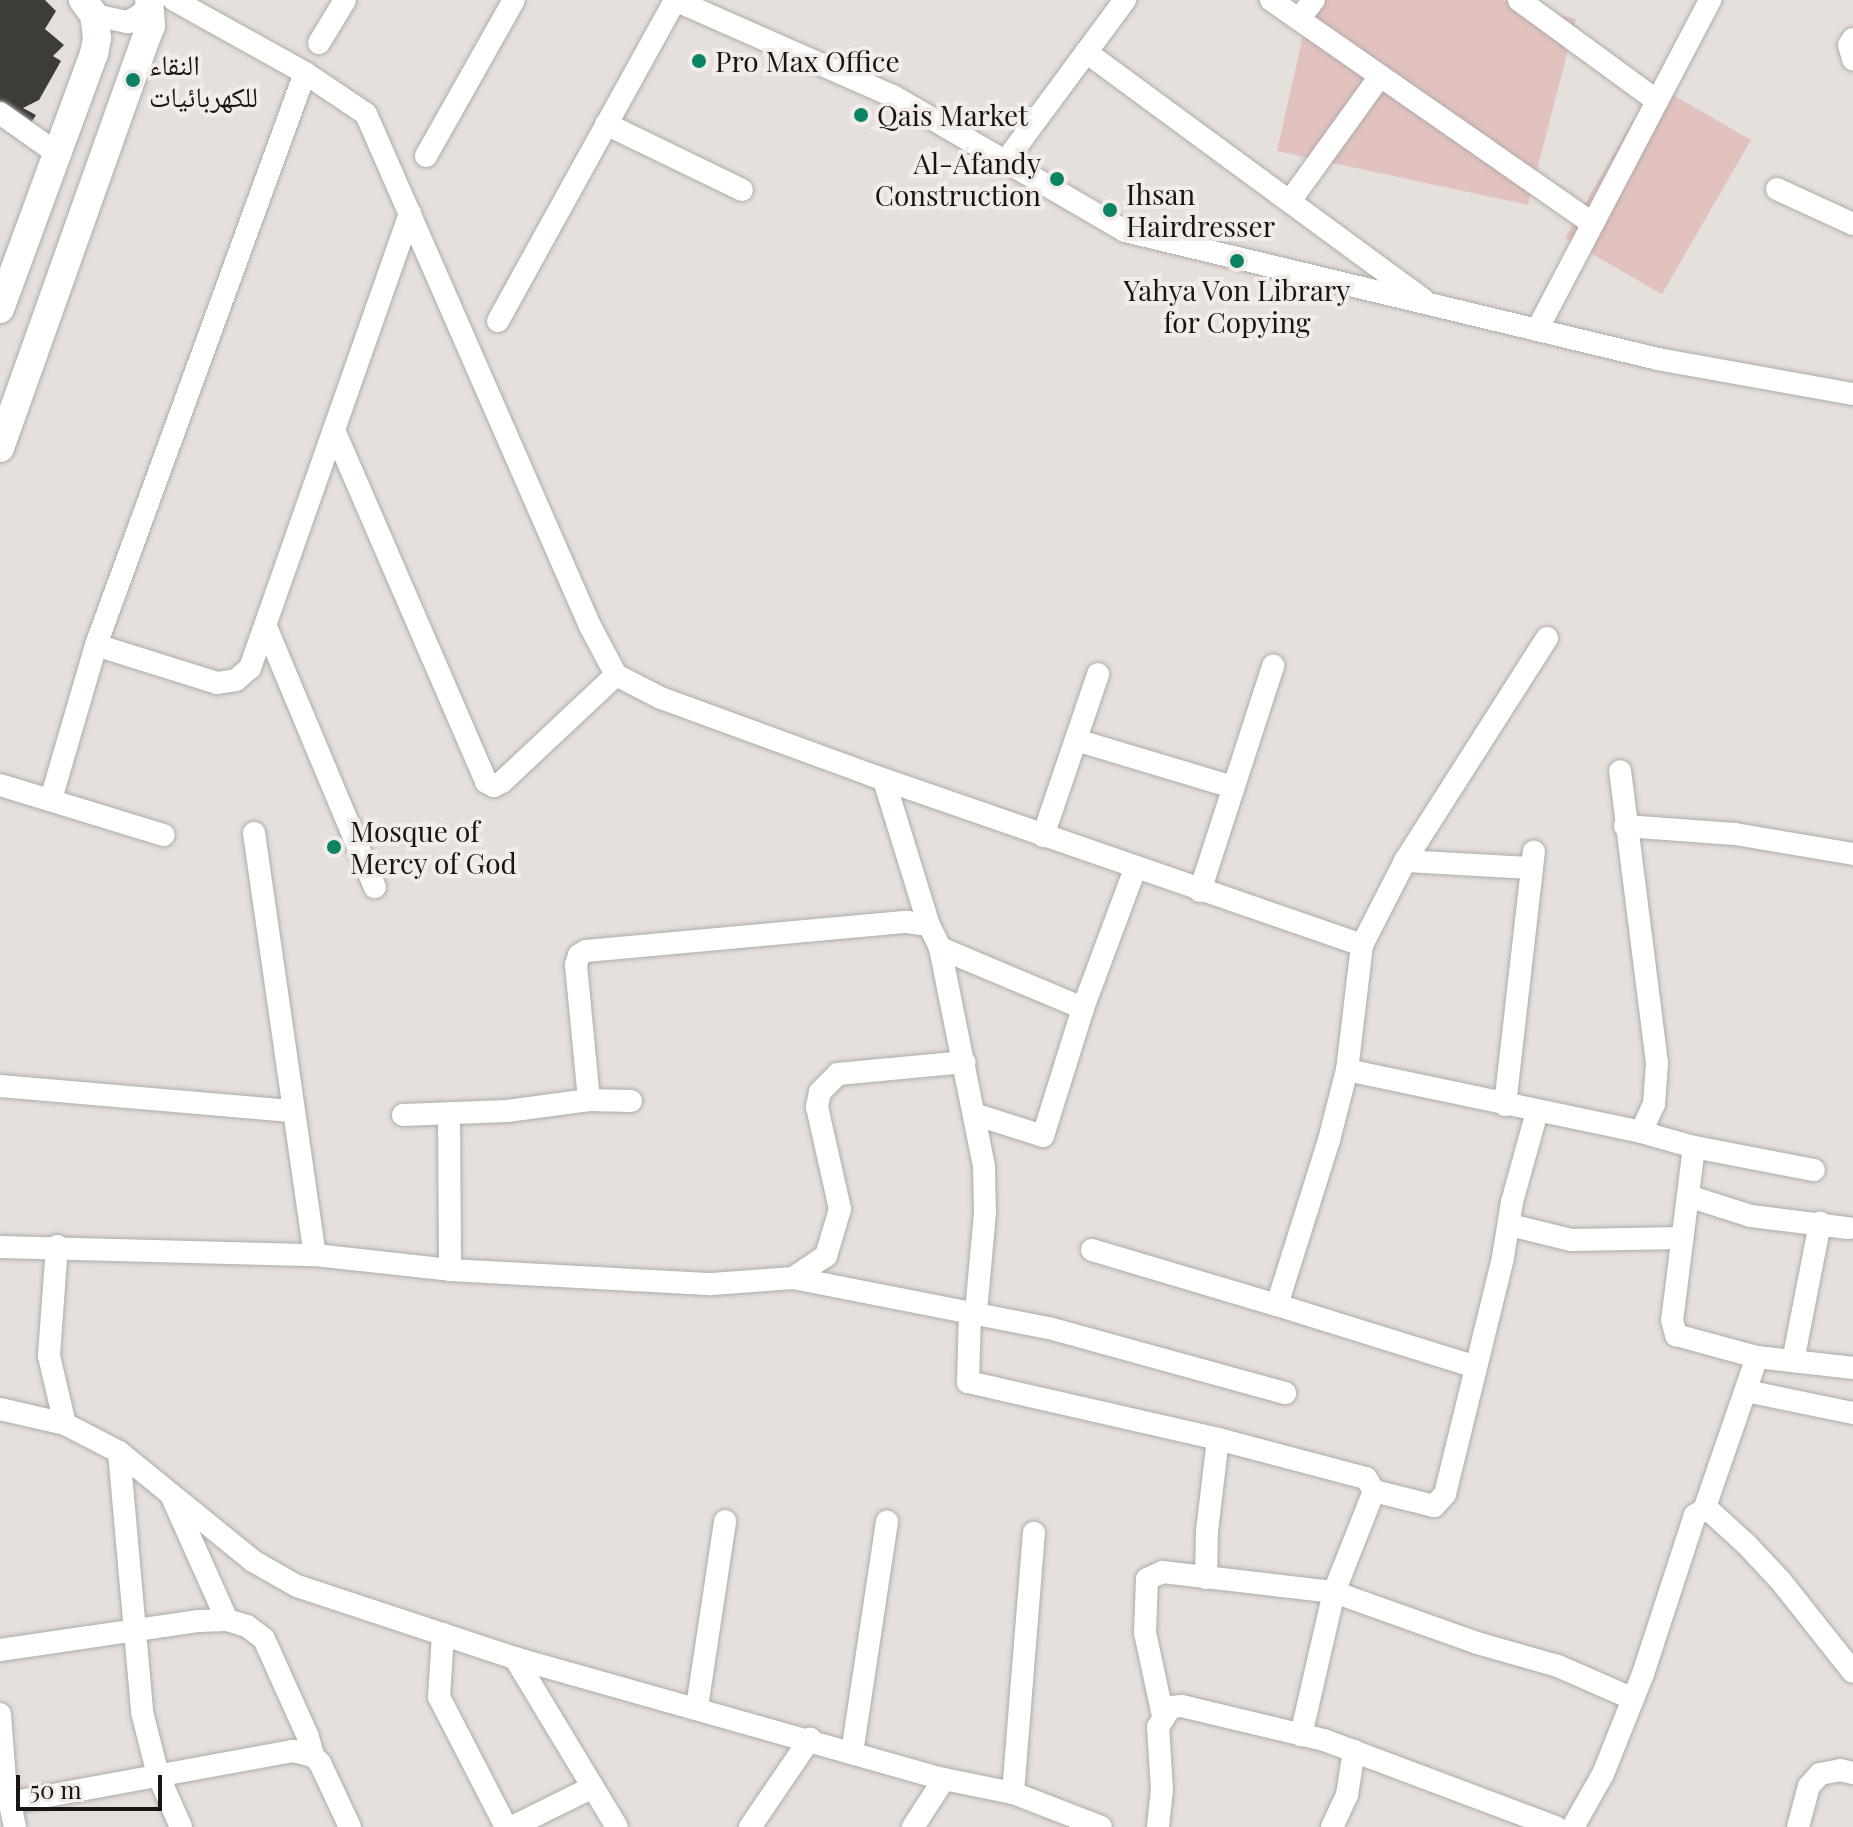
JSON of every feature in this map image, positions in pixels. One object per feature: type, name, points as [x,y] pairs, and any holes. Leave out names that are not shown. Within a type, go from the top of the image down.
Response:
[{"type":"main road","points":[[0,448],[147,36],[156,1]]},
{"type":"main road","points":[[0,309],[94,54],[97,38],[91,6]]},
{"type":"street","points":[[319,43],[345,0]]},
{"type":"street","points":[[426,156],[514,0]]},
{"type":"street","points":[[498,321],[675,0],[893,96],[1125,231],[1658,359],[1853,394]]},
{"type":"street","points":[[1005,162],[1125,0]]},
{"type":"street","points":[[1271,0],[1593,224]]},
{"type":"street","points":[[1299,19],[1314,0]]},
{"type":"street","points":[[1519,0],[1657,101]]},
{"type":"street","points":[[1537,330],[1710,0]]},
{"type":"street","points":[[91,6],[128,22],[156,1],[305,73],[366,114],[590,626],[616,675],[661,698],[884,780],[1362,945]]},
{"type":"street","points":[[1853,39],[1849,45],[1853,59]]},
{"type":"street","points":[[1086,52],[1431,306]]},
{"type":"street","points":[[51,799],[96,645],[305,73]]},
{"type":"street","points":[[1290,201],[1380,76]]},
{"type":"street","points":[[0,113],[58,154]]},
{"type":"street","points":[[606,124],[742,190]]},
{"type":"street","points":[[1777,189],[1853,224]]},
{"type":"street","points":[[96,645],[207,681],[227,683],[250,668],[410,213]]},
{"type":"street","points":[[334,430],[486,782],[494,786],[502,782],[616,675]]},
{"type":"street","points":[[266,627],[375,887]]},
{"type":"street","points":[[1277,1305],[1329,1140],[1347,1070],[1362,945],[1405,861],[1547,638]]},
{"type":"street","points":[[1200,891],[1273,666]]},
{"type":"street","points":[[1043,836],[1098,674]]},
{"type":"street","points":[[1076,740],[1233,787]]},
{"type":"street","points":[[1620,771],[1657,1063],[1654,1104],[1641,1132]]},
{"type":"street","points":[[884,780],[929,925],[940,948],[984,1167],[985,1213],[968,1382],[1218,1439],[1366,1478],[1374,1491],[1439,1504],[1445,1494],[1510,1225],[1512,1202],[1537,1112]]},
{"type":"street","points":[[0,785],[164,835]]},
{"type":"street","points":[[1625,826],[1735,834],[1853,854]]},
{"type":"street","points":[[254,833],[315,1255]]},
{"type":"street","points":[[1405,861],[1533,860],[1505,1105]]},
{"type":"street","points":[[974,1114],[1043,1136],[1083,1008],[1135,869]]},
{"type":"street","points":[[589,1100],[576,965],[579,955],[586,951],[907,922],[929,925]]},
{"type":"street","points":[[940,948],[1083,1008]]},
{"type":"street","points":[[793,1278],[826,1256],[840,1209],[817,1107],[820,1092],[838,1074],[964,1062]]},
{"type":"street","points":[[1347,1070],[1641,1132],[1694,1147],[1814,1170]]},
{"type":"street","points":[[0,1086],[294,1111]]},
{"type":"street","points":[[403,1115],[449,1115],[589,1100],[631,1101]]},
{"type":"street","points":[[449,1115],[450,1270]]},
{"type":"street","points":[[1694,1147],[1672,1320],[1676,1335],[1757,1357],[1853,1368]]},
{"type":"street","points":[[1688,1196],[1751,1216],[1848,1228]]},
{"type":"street","points":[[1793,1361],[1820,1223]]},
{"type":"street","points":[[1510,1225],[1571,1240],[1682,1238]]},
{"type":"street","points":[[57,1246],[49,1356],[65,1424]]},
{"type":"street","points":[[0,1247],[57,1246],[315,1255],[450,1270],[712,1284],[793,1278],[1049,1328],[1285,1393]]},
{"type":"street","points":[[1092,1250],[1476,1367]]},
{"type":"street","points":[[1573,1827],[1603,1774],[1633,1699],[1695,1515],[1704,1510],[1757,1357]]},
{"type":"street","points":[[1746,1391],[1853,1413]]},
{"type":"street","points":[[0,1409],[65,1424],[119,1452],[253,1561],[297,1586],[515,1658],[944,1779],[1013,1793],[1101,1827]]},
{"type":"street","points":[[1206,1578],[1207,1531],[1218,1439]]},
{"type":"street","points":[[119,1452],[142,1712],[158,1775],[181,1827]]},
{"type":"street","points":[[168,1489],[227,1620]]},
{"type":"street","points":[[1301,1735],[1334,1592],[1374,1491]]},
{"type":"street","points":[[1704,1510],[1712,1513],[1780,1580],[1853,1672]]},
{"type":"street","points":[[697,1707],[725,1521]]},
{"type":"street","points":[[852,1753],[887,1522]]},
{"type":"street","points":[[1013,1793],[1034,1533]]},
{"type":"street","points":[[1163,1716],[1145,1633],[1147,1579],[1163,1572],[1334,1592],[1477,1643],[1558,1666],[1633,1699]]},
{"type":"street","points":[[0,1650],[227,1620],[247,1626],[264,1639],[308,1737],[313,1756],[326,1772],[350,1827]]},
{"type":"street","points":[[443,1634],[439,1697],[509,1827],[593,1787]]},
{"type":"street","points":[[515,1658],[617,1827]]},
{"type":"street","points":[[1158,1827],[1162,1790],[1158,1727],[1171,1707],[1182,1706],[1354,1751],[1501,1817],[1556,1827]]},
{"type":"street","points":[[0,1714],[9,1803],[15,1827]]},
{"type":"street","points":[[750,1827],[810,1739]]},
{"type":"street","points":[[9,1803],[293,1751],[313,1756]]},
{"type":"street","points":[[1332,1827],[1350,1785],[1354,1751]]},
{"type":"street","points":[[1798,1827],[1809,1786],[1820,1774],[1840,1770],[1853,1773]]},
{"type":"street","points":[[913,1827],[944,1779]]},
{"type":"shaded area","points":[[1311,0],[1501,0],[1576,19],[1528,205],[1277,151]]},
{"type":"shaded area","points":[[1654,84],[1751,140],[1662,294],[1565,238]]},
{"type":"building","points":[[0,0],[45,0],[56,11],[45,29],[64,45],[53,56],[61,61],[39,100],[23,108],[36,115],[25,132],[0,109]]},
{"type":"place","name":"Pro Max Office","points":[[699,61]]},
{"type":"place","name":"النقاء للكهربائيات","points":[[133,80]]},
{"type":"place","name":"Qais Market","points":[[861,115]]},
{"type":"place","name":"Al-Afandy Construction","points":[[1057,179]]},
{"type":"place","name":"Ihsan Hairdresser","points":[[1110,210]]},
{"type":"place","name":"Yahya Von Library for Copying","points":[[1237,261]]},
{"type":"place","name":"Mosque of Mercy of God","points":[[334,847]]}]
